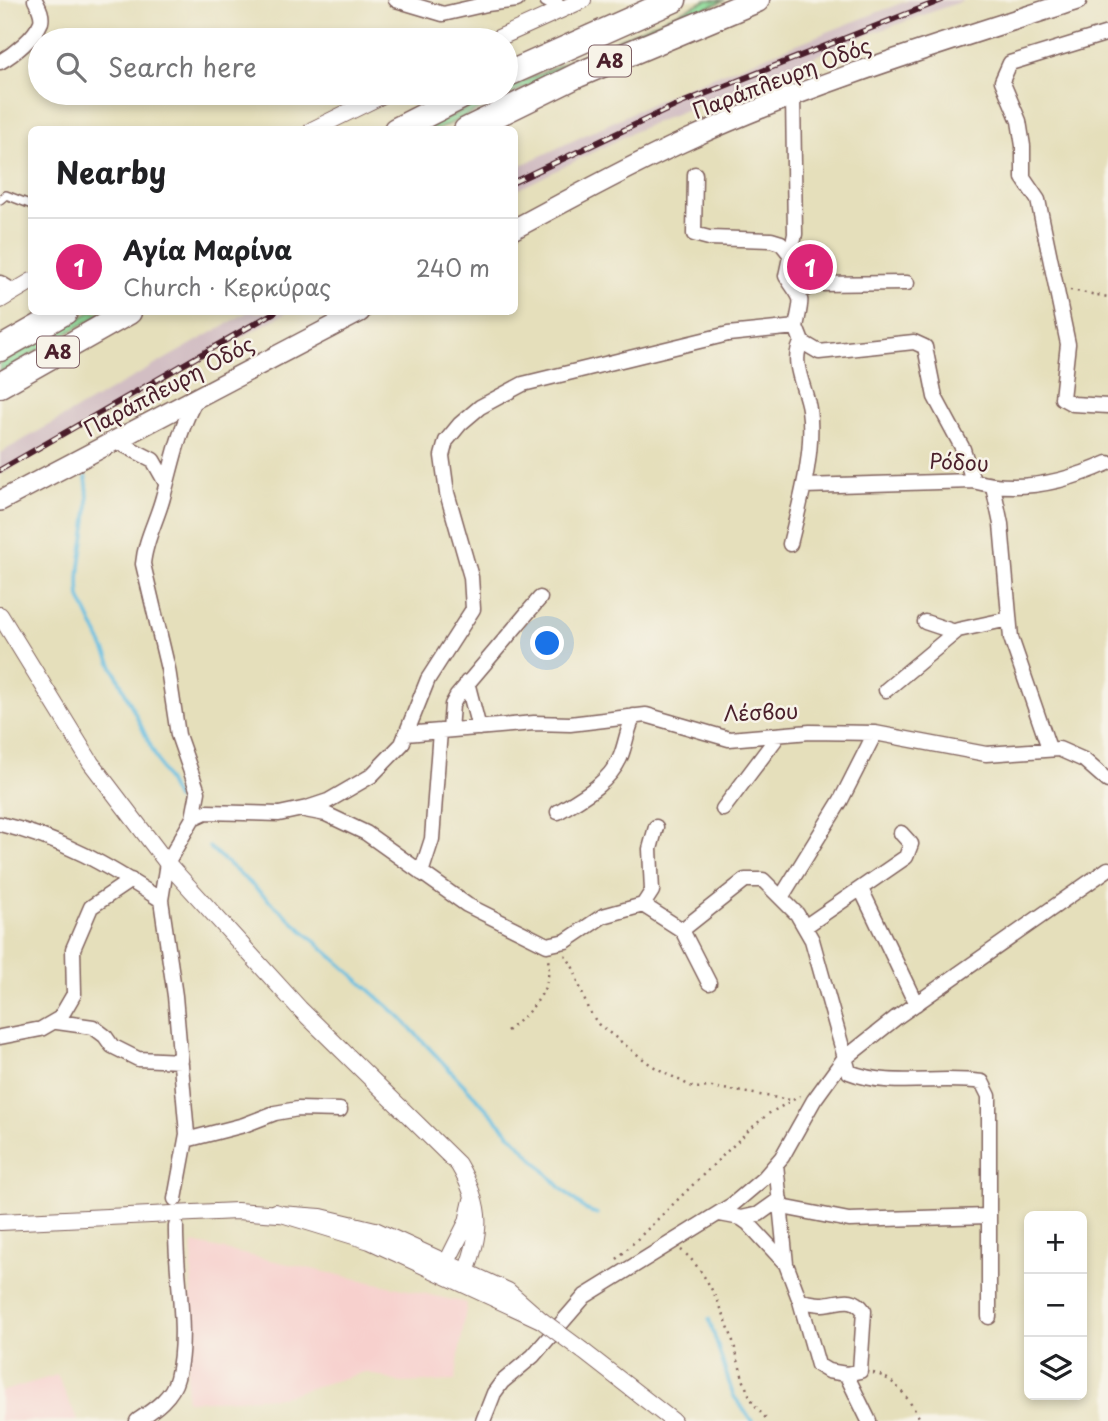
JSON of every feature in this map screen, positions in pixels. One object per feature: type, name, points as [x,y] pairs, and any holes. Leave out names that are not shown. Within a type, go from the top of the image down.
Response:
[{"type":"highway","name":"Α8","points":[[518,70],[674,0]]},
{"type":"highway","name":"Α8","points":[[518,104],[578,75],[757,0]]},
{"type":"highway","points":[[404,126],[445,105]]},
{"type":"highway","name":"Α8","points":[[474,126],[517,105]]},
{"type":"highway","name":"Α8","points":[[0,349],[60,315]]},
{"type":"highway","name":"Α8","points":[[0,386],[124,315]]},
{"type":"main road","name":"Παράπλευρη Οδός","points":[[518,227],[689,139],[793,96],[1077,0]]},
{"type":"main road","name":"Παράπλευρη Οδός","points":[[0,502],[354,315]]},
{"type":"street","points":[[35,0],[41,13],[41,22],[36,28]]},
{"type":"street","points":[[396,0],[443,14],[485,2],[517,0]]},
{"type":"street","points":[[547,0],[564,8]]},
{"type":"street","points":[[518,29],[583,0]]},
{"type":"street","points":[[1108,33],[1010,63],[1004,70],[1002,81],[1023,138],[1023,178],[1038,200],[1068,344],[1061,384],[1062,398],[1073,404],[1108,405]]},
{"type":"street","points":[[0,61],[12,55],[28,37]]},
{"type":"street","points":[[793,96],[796,234],[789,253],[786,276],[802,300],[796,327],[802,342],[818,352],[914,342],[925,347],[935,397],[963,449],[973,481]]},
{"type":"street","points":[[320,126],[363,105]]},
{"type":"street","points":[[695,174],[693,227],[698,237],[771,240],[781,243],[789,253]]},
{"type":"street","points":[[4,291],[28,282]]},
{"type":"street","points":[[799,292],[815,284],[907,283]]},
{"type":"street","points":[[193,818],[206,812],[279,814],[302,810],[328,801],[371,776],[393,754],[406,734],[428,679],[473,608],[471,577],[442,469],[446,441],[460,424],[499,394],[523,384],[728,334],[796,327]]},
{"type":"street","points":[[790,544],[804,486],[810,412],[796,359],[802,342]]},
{"type":"street","points":[[175,1199],[186,1140],[176,996],[161,900],[167,863],[198,806],[195,776],[178,734],[168,669],[143,565],[144,550],[166,484],[182,423],[196,399]]},
{"type":"street","points":[[116,441],[153,460],[166,484]]},
{"type":"street","name":"Ρόδου","points":[[804,486],[973,481],[993,486],[1056,482],[1108,463]]},
{"type":"street","points":[[993,486],[1001,524],[1009,619],[1019,664],[1049,748]]},
{"type":"street","points":[[421,873],[432,839],[445,731],[452,705],[467,682],[540,598]]},
{"type":"street","points":[[0,615],[91,764],[167,863],[300,1009],[458,1164],[474,1191],[478,1234],[464,1277]]},
{"type":"street","points":[[886,690],[955,632],[974,624],[1009,619]]},
{"type":"street","points":[[925,622],[955,632]]},
{"type":"street","points":[[467,682],[479,728]]},
{"type":"street","points":[[558,811],[592,791],[609,774],[620,758],[634,716]]},
{"type":"street","name":"Λέσβου","points":[[406,734],[534,723],[570,724],[634,716],[663,718],[681,727],[729,739],[810,732],[876,733],[986,754],[1049,748],[1073,754],[1108,781]]},
{"type":"street","points":[[782,896],[841,800],[876,733]]},
{"type":"street","points":[[723,808],[778,736]]},
{"type":"street","points":[[302,810],[344,821],[487,917],[547,945],[566,941],[610,913],[643,905],[652,891],[650,849],[656,827]]},
{"type":"street","points":[[0,824],[66,845],[96,858],[161,900]]},
{"type":"street","points":[[806,926],[906,857],[911,844],[901,833]]},
{"type":"street","points":[[483,1421],[494,1393],[502,1382],[533,1356],[577,1303],[609,1279],[720,1214],[776,1164],[822,1088],[843,1060],[916,1004],[1108,869]]},
{"type":"street","points":[[57,1022],[74,994],[73,949],[91,907],[131,880]]},
{"type":"street","points":[[682,930],[745,880],[763,880],[782,896],[806,926],[843,1060],[849,1072],[873,1079],[982,1082],[989,1096],[989,1317]]},
{"type":"street","points":[[861,889],[916,1004]]},
{"type":"street","points":[[643,905],[682,930],[709,983]]},
{"type":"street","points":[[0,1037],[41,1029],[57,1022],[93,1027],[105,1036],[112,1046],[138,1059],[181,1061]]},
{"type":"street","points":[[186,1140],[244,1125],[275,1113],[298,1109],[341,1110]]},
{"type":"street","points":[[776,1164],[786,1264],[800,1301],[818,1365],[828,1371],[853,1373]]},
{"type":"street","points":[[444,1268],[467,1223],[474,1191]]},
{"type":"street","points":[[720,1214],[741,1218],[760,1214],[781,1203],[849,1220],[989,1216]]},
{"type":"street","points":[[0,1222],[193,1211],[275,1212],[348,1222],[375,1230],[541,1320],[673,1421]]},
{"type":"street","points":[[741,1218],[786,1264]]},
{"type":"street","points":[[137,1421],[157,1408],[177,1380],[180,1341],[176,1226]]},
{"type":"street","points":[[800,1301],[823,1304],[849,1300],[859,1303],[864,1311],[853,1373],[869,1421]]},
{"type":"lane","points":[[0,200],[6,195],[28,203]]},
{"type":"path","points":[[1054,284],[1108,296]]},
{"type":"path","points":[[507,1031],[529,1012],[547,982],[547,945],[564,954],[572,965],[583,999],[598,1024],[651,1065],[694,1088],[712,1087],[790,1100]]},
{"type":"path","points":[[609,1279],[619,1256],[748,1132],[790,1100],[822,1088]]},
{"type":"path","points":[[674,1243],[701,1272],[725,1320],[749,1399],[769,1421]]},
{"type":"path","points":[[853,1373],[882,1375],[892,1381],[905,1394],[919,1417]]},
{"type":"shaded area","points":[[909,0],[965,0],[862,37],[637,130],[518,190],[518,167],[682,89]]},
{"type":"shaded area","points":[[243,315],[282,315],[0,474],[0,453]]},
{"type":"shaded area","points":[[193,1243],[467,1303],[455,1381],[401,1383],[365,1372],[280,1397],[186,1401]]},
{"type":"shaded area","points":[[57,1375],[78,1421],[0,1421],[0,1392]]},
{"type":"green space","points":[[707,0],[725,0],[573,64],[518,91],[518,84]]},
{"type":"green space","points":[[474,105],[488,105],[445,126],[432,126]]},
{"type":"green space","points":[[86,315],[99,315],[0,372],[0,364]]},
{"type":"building","points":[[824,255],[826,278],[795,278],[793,256]]},
{"type":"waterway","points":[[86,477],[88,510],[80,568],[80,598],[176,799]]},
{"type":"waterway","points":[[209,847],[399,1016],[562,1189],[586,1210],[597,1214]]},
{"type":"waterway","points":[[709,1319],[733,1395],[752,1421]]},
{"type":"railway","points":[[518,180],[679,104],[942,0]]},
{"type":"railway","points":[[0,470],[270,315]]},
{"type":"place","name":"Αγία Μαρίνα","points":[[810,267]]}]
